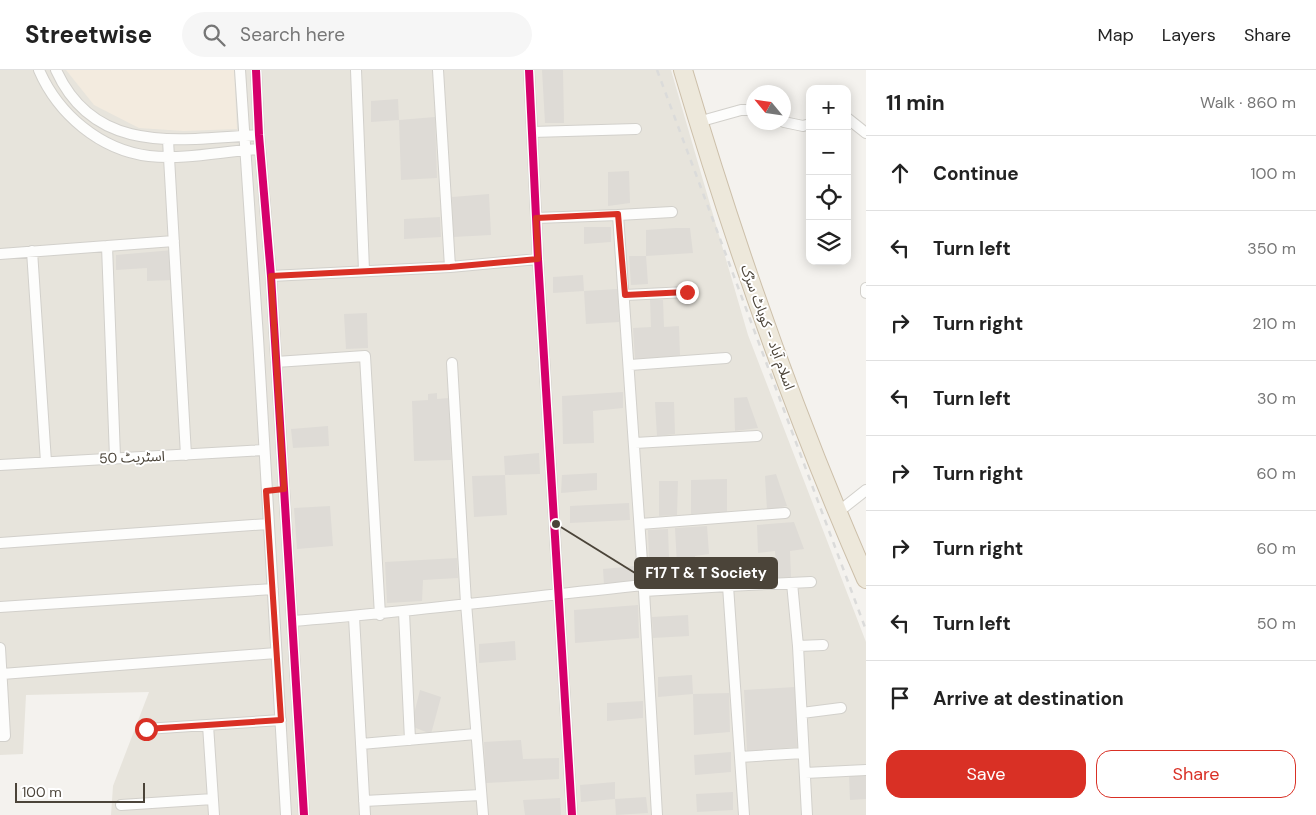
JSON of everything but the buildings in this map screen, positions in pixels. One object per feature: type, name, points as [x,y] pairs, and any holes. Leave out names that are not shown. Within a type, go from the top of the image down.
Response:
[{"type":"highway","name":"اسلام آباد - کوہاٹ سڑک","points":[[683,70],[698,122],[745,264],[837,513],[866,579]]},
{"type":"street","points":[[39,70],[55,100],[66,114],[90,132],[130,151],[149,156],[169,156],[260,150]]},
{"type":"street","points":[[56,70],[81,106],[113,128],[150,139],[168,140],[258,135]]},
{"type":"street","points":[[240,70],[286,815]]},
{"type":"street","points":[[256,70],[258,135],[271,276],[304,815]]},
{"type":"street","points":[[356,70],[364,270]]},
{"type":"street","points":[[438,70],[450,267]]},
{"type":"street","points":[[529,70],[538,259],[572,815]]},
{"type":"street","points":[[698,122],[746,110]]},
{"type":"street","points":[[851,121],[866,132]]},
{"type":"street","points":[[791,123],[806,125]]},
{"type":"street","points":[[532,132],[636,129]]},
{"type":"street","points":[[168,140],[186,455]]},
{"type":"street","points":[[536,218],[672,212]]},
{"type":"street","points":[[618,214],[630,365],[657,815]]},
{"type":"street","points":[[0,254],[174,241]]},
{"type":"street","points":[[107,246],[115,457]]},
{"type":"street","points":[[32,251],[46,462]]},
{"type":"street","points":[[271,276],[450,267],[538,259]]},
{"type":"street","points":[[866,288],[866,294]]},
{"type":"street","points":[[625,295],[687,292]]},
{"type":"street","points":[[276,362],[365,356],[380,615]]},
{"type":"street","points":[[630,365],[726,358]]},
{"type":"street","points":[[452,363],[466,603],[483,815]]},
{"type":"street","points":[[635,443],[757,436]]},
{"type":"street","name":"اسٹریٹ 50","points":[[0,465],[264,450]]},
{"type":"street","points":[[266,491],[284,489]]},
{"type":"street","points":[[837,513],[866,490]]},
{"type":"street","points":[[640,524],[785,513]]},
{"type":"street","points":[[0,542],[268,524]]},
{"type":"street","points":[[293,621],[380,615],[466,603],[558,594],[644,588],[811,582]]},
{"type":"street","points":[[792,583],[798,646],[807,815]]},
{"type":"street","points":[[728,586],[744,815]]},
{"type":"street","points":[[0,607],[273,589]]},
{"type":"street","points":[[404,612],[410,740]]},
{"type":"street","points":[[354,617],[365,815]]},
{"type":"street","points":[[798,646],[823,645]]},
{"type":"street","points":[[0,648],[6,736],[0,736]]},
{"type":"street","points":[[2,674],[276,653]]},
{"type":"street","points":[[802,713],[841,708]]},
{"type":"street","points":[[146,729],[281,720]]},
{"type":"street","points":[[208,724],[214,815]]},
{"type":"street","points":[[361,744],[476,734]]},
{"type":"street","points":[[740,757],[803,753]]},
{"type":"street","points":[[805,774],[866,770]]},
{"type":"street","points":[[364,801],[481,795]]},
{"type":"street","points":[[121,805],[213,799]]},
{"type":"shaded area","points":[[0,70],[671,70],[748,335],[866,642],[866,815],[111,815],[113,786],[149,692],[26,695],[23,754],[0,755]]},
{"type":"shaded area","points":[[66,70],[234,70],[237,129],[184,131],[139,128],[94,105]]},
{"type":"railway","points":[[657,70],[866,630]]},
{"type":"cycle path","points":[[256,70],[259,135],[271,276],[304,815]]},
{"type":"cycle path","points":[[529,70],[538,259],[572,815]]},
{"type":"place","name":"F17 T & T Society","points":[[556,524]]},
{"type":"route","points":[[146,729],[281,720],[266,491],[284,489],[271,276],[450,267],[538,259],[536,218],[618,214],[625,295],[687,292]]}]
